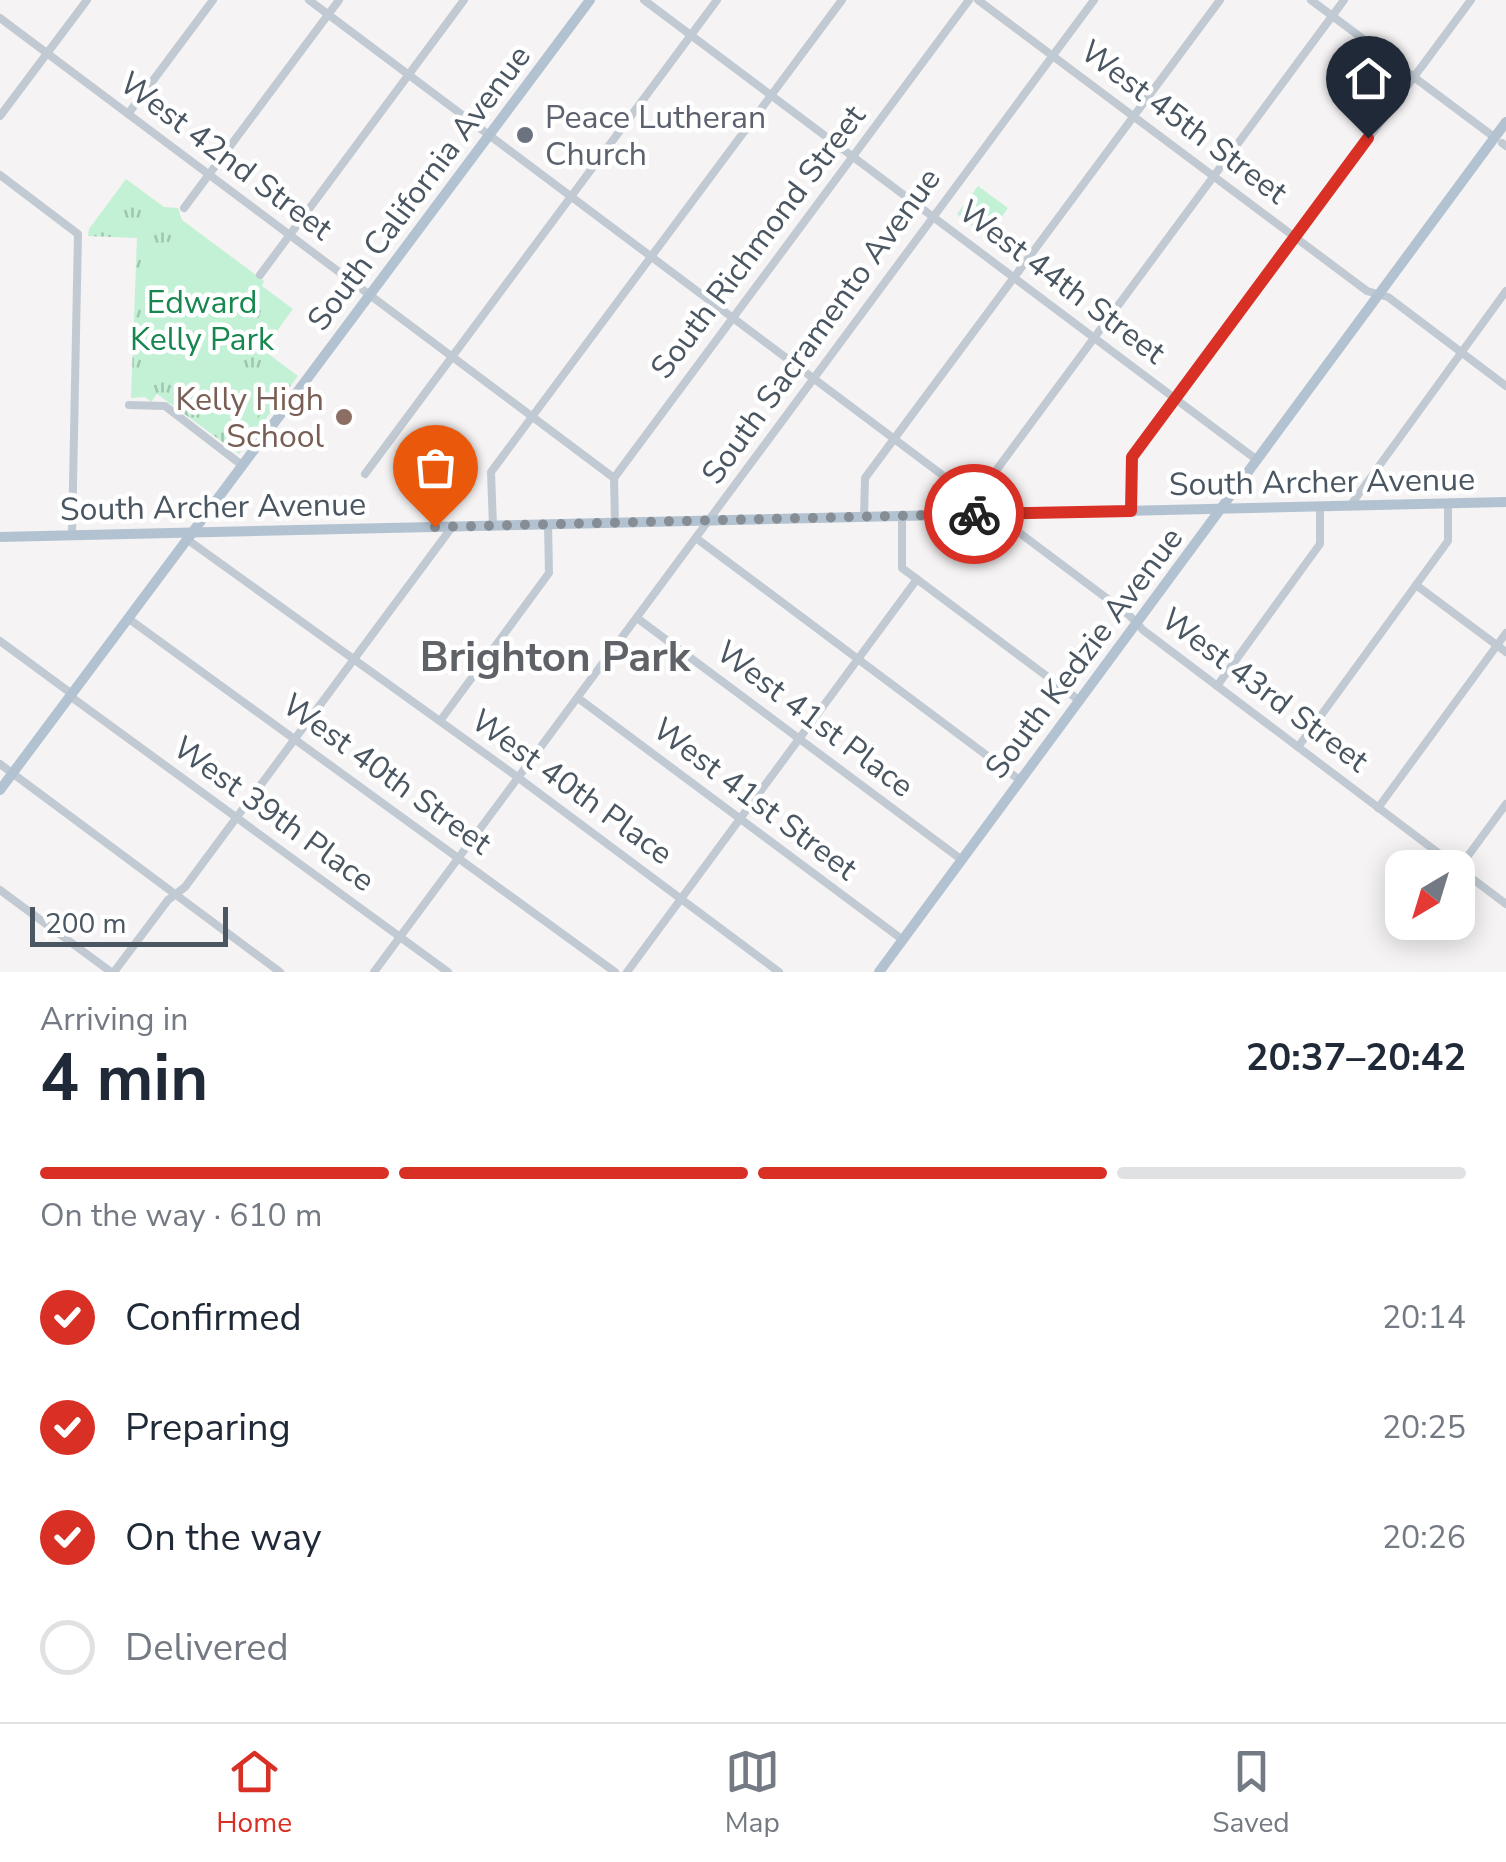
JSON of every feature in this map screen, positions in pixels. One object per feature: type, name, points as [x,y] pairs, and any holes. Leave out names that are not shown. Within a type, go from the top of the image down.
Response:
[{"type":"main road","name":"South California Avenue","points":[[0,790],[590,0]]},
{"type":"main road","name":"South Kedzie Avenue","points":[[879,972],[1378,294],[1501,142],[1506,122]]},
{"type":"main road","name":"South Archer Avenue","points":[[0,537],[191,536],[1506,502]]},
{"type":"street","points":[[0,116],[87,0]]},
{"type":"street","points":[[128,114],[213,0]]},
{"type":"street","name":"West 43rd Street","points":[[310,0],[996,514],[1435,850]]},
{"type":"street","points":[[184,208],[339,0]]},
{"type":"street","points":[[260,274],[464,0]]},
{"type":"street","name":"West 44th Street","points":[[644,0],[1257,460]]},
{"type":"street","points":[[364,474],[717,0]]},
{"type":"street","points":[[492,526],[491,472],[842,0]]},
{"type":"street","name":"South Richmond Street","points":[[614,478],[969,0]]},
{"type":"street","name":"West 45th Street","points":[[978,0],[1367,291],[1388,298],[1506,386]]},
{"type":"street","name":"South Sacramento Avenue","points":[[374,972],[1094,0]]},
{"type":"street","points":[[864,517],[865,478],[1220,0]]},
{"type":"street","points":[[1311,0],[1501,142]]},
{"type":"street","points":[[975,499],[1344,0]]},
{"type":"street","points":[[1131,511],[1132,457],[1471,0]]},
{"type":"street","name":"West 42nd Street","points":[[0,18],[614,478]]},
{"type":"street","points":[[0,175],[78,234],[72,535]]},
{"type":"street","points":[[1350,506],[1506,291]]},
{"type":"street","points":[[129,404],[164,406],[244,466]]},
{"type":"street","points":[[614,478],[615,523]]},
{"type":"street","points":[[1298,747],[1448,541],[1448,504]]},
{"type":"street","points":[[1217,686],[1320,544],[1320,506]]},
{"type":"street","points":[[902,516],[902,568],[1080,701]]},
{"type":"street","points":[[440,721],[549,573],[548,524]]},
{"type":"street","points":[[0,890],[112,972],[168,900],[185,887],[452,527]]},
{"type":"street","name":"West 40th Place","points":[[191,536],[779,972]]},
{"type":"street","points":[[696,538],[1021,781]]},
{"type":"street","points":[[627,972],[918,579]]},
{"type":"street","points":[[1416,584],[1506,652]]},
{"type":"street","name":"West 41st Place","points":[[637,618],[962,860]]},
{"type":"street","name":"West 40th Street","points":[[129,619],[615,972]]},
{"type":"street","points":[[1378,808],[1506,633]]},
{"type":"street","name":"West 39th Place","points":[[0,641],[448,972]]},
{"type":"street","name":"West 41st Street","points":[[578,698],[903,940]]},
{"type":"street","points":[[0,764],[280,972]]},
{"type":"street","points":[[1472,850],[1506,804]]},
{"type":"street","name":"West 43rd Street","points":[[1475,880],[1506,904]]},
{"type":"green space","name":"Edward Kelly Park","points":[[126,179],[164,207],[178,208],[182,220],[264,281],[262,286],[293,309],[263,350],[298,376],[239,454],[157,394],[151,402],[145,397],[131,398],[137,238],[88,236],[89,229]]},
{"type":"green space","points":[[978,186],[1008,208],[987,237],[957,214]]},
{"type":"green space","points":[[166,241],[203,261],[248,297],[242,312],[196,374],[141,372],[145,257]]},
{"type":"green space","points":[[249,370],[272,374],[284,381],[238,443],[181,402],[213,377]]},
{"type":"way so far","points":[[435,527],[974,514]]},
{"type":"place","name":"Peace Lutheran Church","points":[[525,135]]},
{"type":"place","name":"Kelly High School","points":[[344,417]]},
{"type":"district","name":"Brighton Park","points":[[555,657]]},
{"type":"route","points":[[974,514],[1131,511],[1132,457],[1368,138]]}]
